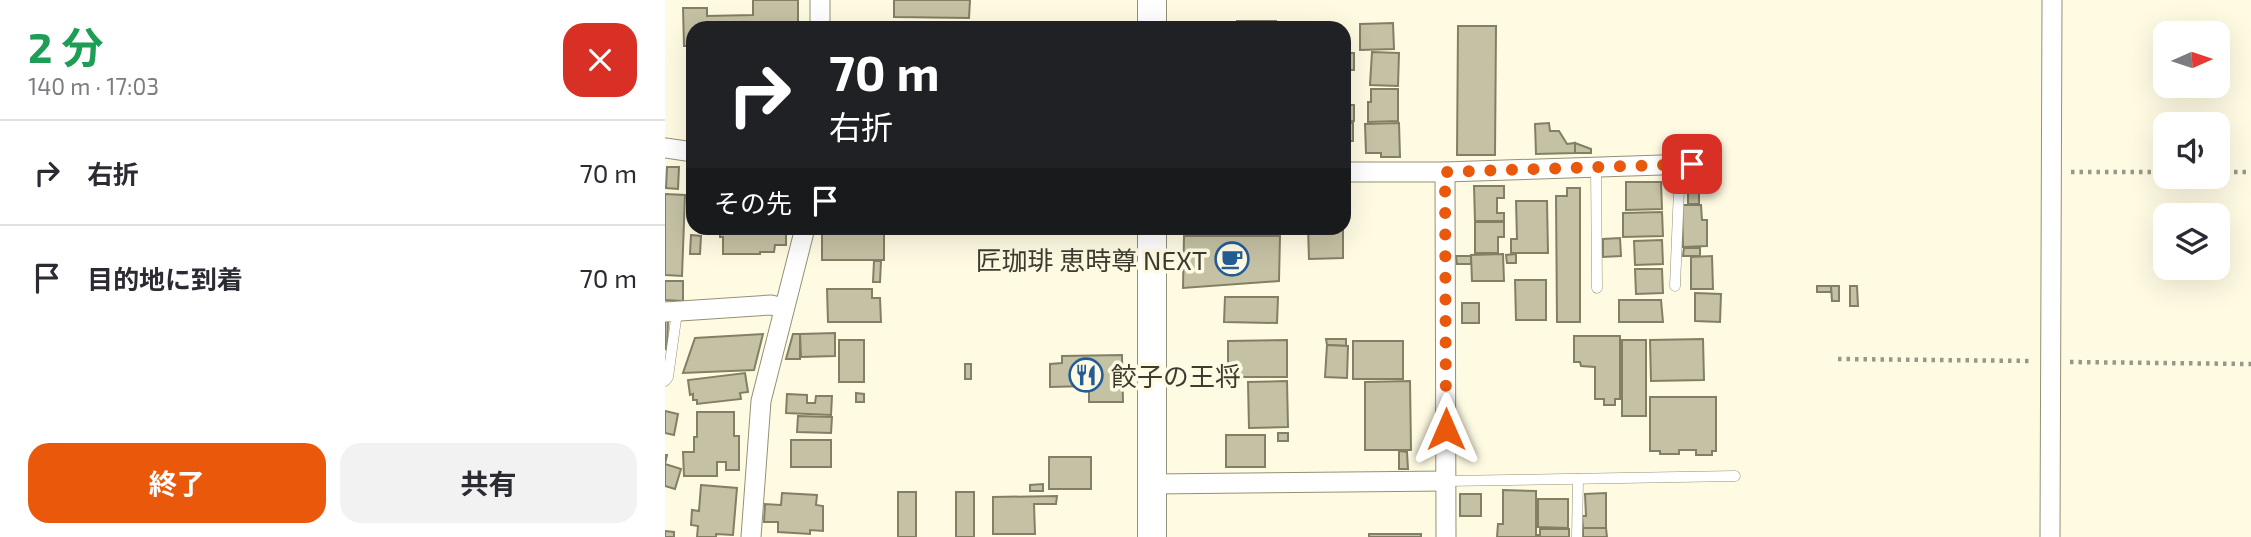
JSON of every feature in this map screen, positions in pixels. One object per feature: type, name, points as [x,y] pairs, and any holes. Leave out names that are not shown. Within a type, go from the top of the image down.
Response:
[{"type":"main road","points":[[1152,0],[1152,21]]},
{"type":"main road","points":[[1152,235],[1152,537]]},
{"type":"street","points":[[820,0],[820,21]]},
{"type":"street","points":[[2050,537],[2052,0]]},
{"type":"street","points":[[665,148],[686,151]]},
{"type":"street","points":[[1351,172],[1445,172],[1686,164]]},
{"type":"street","points":[[1445,172],[1446,537]]},
{"type":"street","points":[[751,537],[761,401],[803,235]]},
{"type":"street","points":[[671,312],[771,305],[784,308]]},
{"type":"street","points":[[1152,484],[1447,481]]},
{"type":"lane","points":[[1675,286],[1686,164]]},
{"type":"lane","points":[[1596,167],[1597,288]]},
{"type":"lane","points":[[665,381],[668,377],[671,312]]},
{"type":"lane","points":[[1447,481],[1735,476]]},
{"type":"lane","points":[[1577,537],[1578,479]]},
{"type":"path","points":[[2051,173],[2153,172]]},
{"type":"path","points":[[2230,172],[2251,172]]},
{"type":"path","points":[[1838,359],[2251,364]]},
{"type":"building","points":[[753,0],[798,0],[798,21],[686,21],[684,46],[683,8],[707,8],[707,16],[753,15]]},
{"type":"building","points":[[894,0],[970,0],[969,18],[894,17]]},
{"type":"building","points":[[1393,23],[1394,49],[1360,50],[1360,24]]},
{"type":"building","points":[[1458,26],[1496,26],[1495,155],[1457,155]]},
{"type":"building","points":[[1372,52],[1399,53],[1398,86],[1370,85]]},
{"type":"building","points":[[1351,53],[1354,53],[1354,70],[1351,70]]},
{"type":"building","points":[[1371,89],[1398,89],[1398,121],[1368,122]]},
{"type":"building","points":[[1351,105],[1354,105],[1354,121],[1351,121]]},
{"type":"building","points":[[1351,123],[1353,123],[1351,141]]},
{"type":"building","points":[[1399,123],[1400,157],[1381,157],[1381,153],[1366,153],[1365,124]]},
{"type":"building","points":[[1549,123],[1550,131],[1559,131],[1567,144],[1575,143],[1575,153],[1536,154],[1535,124]]},
{"type":"building","points":[[1575,143],[1591,149],[1591,153],[1575,153]]},
{"type":"building","points":[[667,167],[679,167],[678,189],[666,188]]},
{"type":"building","points":[[1626,182],[1661,182],[1662,209],[1626,210]]},
{"type":"building","points":[[1688,185],[1699,185],[1699,204],[1688,204]]},
{"type":"building","points":[[1474,186],[1504,186],[1504,198],[1497,198],[1497,213],[1504,213],[1504,221],[1475,221]]},
{"type":"building","points":[[1567,188],[1580,188],[1580,322],[1557,322],[1556,196],[1567,196]]},
{"type":"building","points":[[665,194],[685,195],[682,276],[665,275]]},
{"type":"building","points":[[1516,201],[1547,201],[1548,253],[1511,253],[1511,239],[1517,239]]},
{"type":"building","points":[[1682,205],[1701,205],[1702,220],[1707,220],[1707,246],[1683,247]]},
{"type":"building","points":[[1662,212],[1663,236],[1623,237],[1623,213]]},
{"type":"building","points":[[1475,222],[1504,222],[1504,237],[1498,237],[1498,253],[1475,253]]},
{"type":"building","points":[[691,235],[701,236],[700,254],[690,254]]},
{"type":"building","points":[[786,235],[786,245],[775,245],[774,252],[760,254],[723,254],[723,237],[720,237]]},
{"type":"building","points":[[822,235],[884,235],[884,260],[822,260]]},
{"type":"building","points":[[1308,235],[1343,235],[1343,258],[1309,259]]},
{"type":"building","name":"匠珈琲 恵時尊 NEXT","points":[[1184,236],[1280,236],[1279,281],[1183,288]]},
{"type":"building","points":[[1620,238],[1621,256],[1603,257],[1603,239]]},
{"type":"building","points":[[1662,240],[1663,264],[1635,265],[1634,241]]},
{"type":"building","points":[[1684,248],[1700,248],[1700,256],[1683,256]]},
{"type":"building","points":[[1503,254],[1504,281],[1472,281],[1471,255]]},
{"type":"building","points":[[1516,254],[1516,263],[1507,263],[1506,255]]},
{"type":"building","points":[[1456,256],[1471,256],[1471,264],[1457,264]]},
{"type":"building","points":[[1712,256],[1713,289],[1691,289],[1691,257]]},
{"type":"building","points":[[874,261],[881,261],[880,282],[873,282]]},
{"type":"building","points":[[1635,269],[1662,269],[1663,293],[1636,294]]},
{"type":"building","points":[[1515,280],[1546,280],[1546,320],[1516,320]]},
{"type":"building","points":[[665,281],[683,281],[683,301],[665,300]]},
{"type":"building","points":[[1817,286],[1831,286],[1831,292],[1817,292]]},
{"type":"building","points":[[1831,286],[1839,286],[1839,301],[1832,301]]},
{"type":"building","points":[[1850,286],[1857,286],[1858,306],[1850,306]]},
{"type":"building","points":[[827,289],[872,289],[872,298],[880,298],[881,322],[828,322]]},
{"type":"building","points":[[1695,293],[1721,294],[1720,322],[1695,321]]},
{"type":"building","points":[[1225,297],[1278,297],[1277,323],[1224,322]]},
{"type":"building","points":[[1619,300],[1661,300],[1663,322],[1619,322]]},
{"type":"building","points":[[1462,303],[1479,303],[1479,323],[1462,323]]},
{"type":"building","points":[[665,321],[668,321],[667,350],[665,349]]},
{"type":"building","points":[[835,333],[835,356],[801,357],[800,334]]},
{"type":"building","points":[[763,334],[754,370],[683,373],[695,338]]},
{"type":"building","points":[[793,334],[800,334],[800,359],[786,359]]},
{"type":"building","points":[[1574,336],[1620,336],[1620,399],[1615,399],[1615,405],[1604,405],[1604,399],[1595,399],[1595,367],[1581,366],[1580,362],[1574,362]]},
{"type":"building","points":[[1326,339],[1346,339],[1346,346],[1327,345]]},
{"type":"building","points":[[1703,339],[1704,380],[1651,381],[1650,340]]},
{"type":"building","points":[[839,340],[864,340],[864,382],[839,382]]},
{"type":"building","points":[[1287,340],[1287,377],[1236,377],[1236,369],[1228,369],[1228,341]]},
{"type":"building","points":[[1622,340],[1646,340],[1646,416],[1622,416]]},
{"type":"building","points":[[1353,341],[1403,341],[1403,379],[1353,379]]},
{"type":"building","points":[[1327,345],[1348,346],[1347,378],[1325,377]]},
{"type":"building","name":"餃子の王将","points":[[1122,355],[1123,402],[1089,402],[1089,386],[1050,387],[1050,364],[1062,363],[1062,356]]},
{"type":"building","points":[[965,364],[971,364],[971,379],[965,379]]},
{"type":"building","points":[[745,373],[748,392],[740,393],[741,399],[697,404],[697,400],[693,400],[693,394],[690,395],[688,380]]},
{"type":"building","points":[[1287,381],[1288,427],[1249,428],[1248,382]]},
{"type":"building","points":[[1410,381],[1411,450],[1365,450],[1365,382]]},
{"type":"building","points":[[856,393],[864,394],[864,402],[856,402]]},
{"type":"building","points":[[787,394],[807,395],[807,403],[815,403],[816,396],[832,396],[831,415],[786,413]]},
{"type":"building","points":[[1650,397],[1716,397],[1716,451],[1712,451],[1712,455],[1696,455],[1696,450],[1679,450],[1679,454],[1650,451]]},
{"type":"building","points":[[665,411],[678,414],[674,435],[665,433]]},
{"type":"building","points":[[697,412],[734,412],[734,436],[739,436],[739,470],[726,470],[726,462],[717,462],[717,476],[684,476],[683,452],[694,452]]},
{"type":"building","points":[[798,416],[832,417],[831,433],[797,432]]},
{"type":"building","points":[[1278,433],[1288,433],[1288,441],[1278,441]]},
{"type":"building","points":[[1226,435],[1265,435],[1265,467],[1226,467]]},
{"type":"building","points":[[791,440],[831,440],[831,467],[791,467]]},
{"type":"building","points":[[1399,451],[1407,452],[1408,469],[1399,469]]},
{"type":"building","points":[[1049,457],[1091,457],[1091,489],[1049,489]]},
{"type":"building","points":[[665,464],[681,469],[675,489],[665,486]]},
{"type":"building","points":[[1043,484],[1043,491],[1030,491],[1030,485]]},
{"type":"building","points":[[701,485],[737,488],[733,535],[697,537],[698,526],[691,525],[692,510],[699,511]]},
{"type":"building","points":[[1503,490],[1536,491],[1536,537],[1497,537],[1498,524],[1503,524]]},
{"type":"building","points":[[898,492],[916,492],[916,537],[898,537]]},
{"type":"building","points":[[956,492],[974,492],[974,537],[956,537]]},
{"type":"building","points":[[782,493],[817,495],[816,505],[823,506],[823,531],[810,530],[810,534],[778,532],[778,522],[764,522],[765,504],[781,505]]},
{"type":"building","points":[[1606,493],[1606,528],[1583,528],[1582,516],[1586,516],[1585,494]]},
{"type":"building","points":[[1460,494],[1481,494],[1481,516],[1460,516]]},
{"type":"building","points":[[1057,496],[1056,504],[1034,504],[1035,534],[993,534],[993,497]]},
{"type":"building","points":[[1538,499],[1568,499],[1568,528],[1538,527]]},
{"type":"building","points":[[1583,528],[1606,528],[1607,537],[1583,537]]},
{"type":"building","points":[[1540,529],[1569,529],[1569,537],[1538,537]]},
{"type":"building","points":[[665,531],[674,532],[674,537],[665,537]]},
{"type":"building","points":[[1369,534],[1421,534],[1421,537],[1369,537]]},
{"type":"place","name":"匠珈琲 恵時尊 NEXT","points":[[1232,259]]},
{"type":"place","name":"餃子の王将","points":[[1086,375]]},
{"type":"route","points":[[1446,429],[1445,172],[1692,164]]}]
